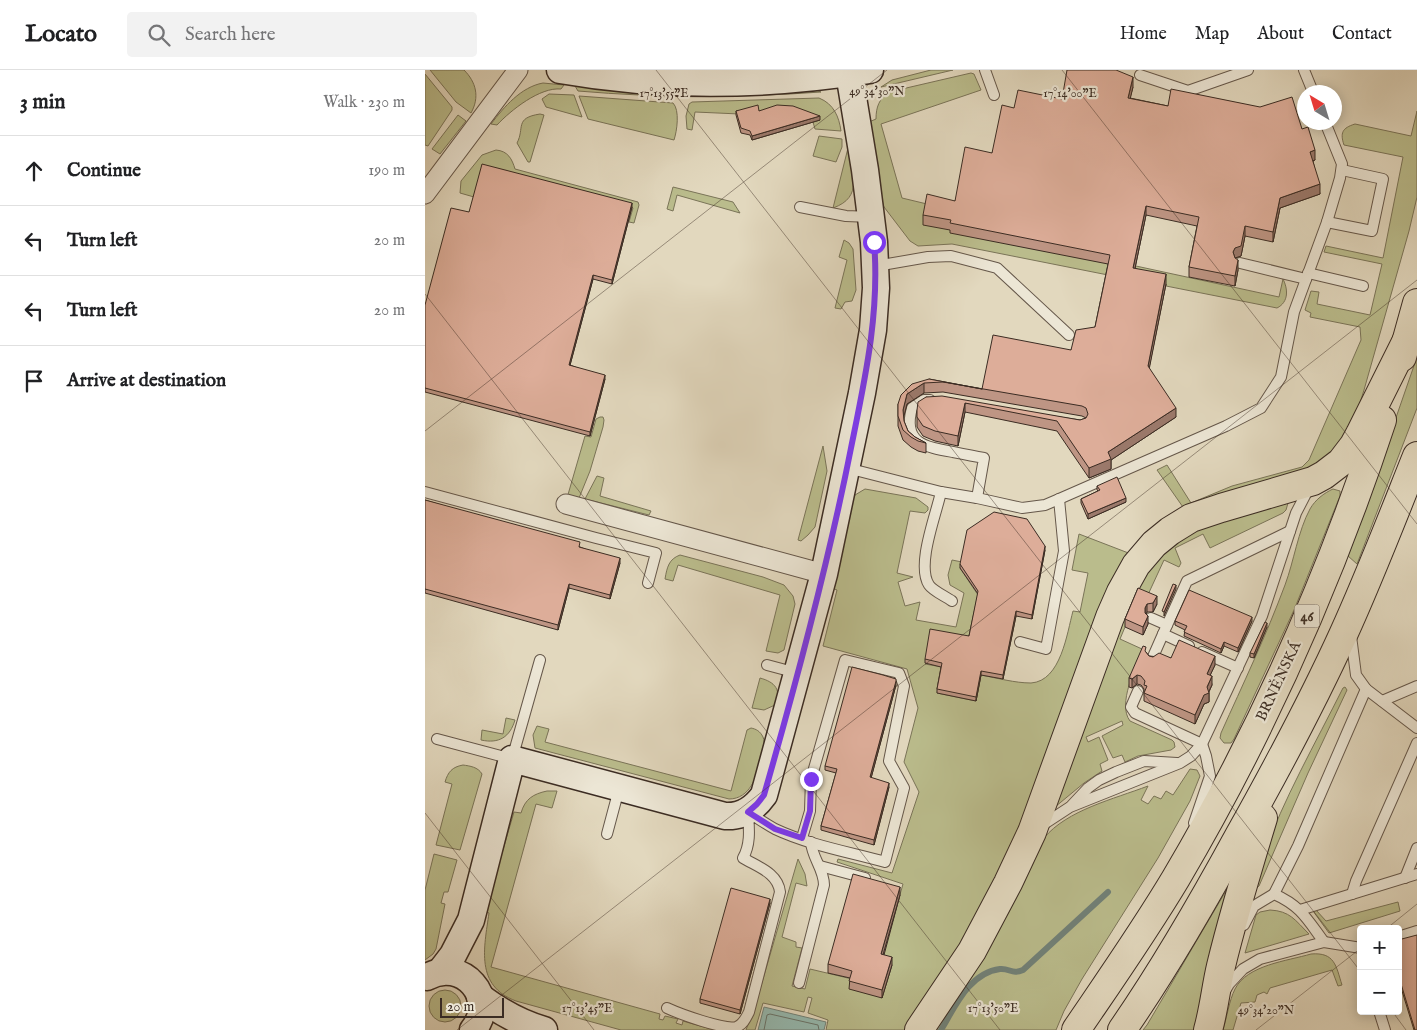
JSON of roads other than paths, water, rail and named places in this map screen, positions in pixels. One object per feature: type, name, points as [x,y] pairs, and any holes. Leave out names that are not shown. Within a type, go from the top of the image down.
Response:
[{"type":"main road","name":"BRNĚNSKÁ","points":[[1076,1030],[1175,879],[1242,757],[1293,648],[1362,480],[1417,303]]},
{"type":"main road","points":[[919,1030],[972,951],[1008,883],[1032,832],[1110,618],[1121,592],[1136,565],[1154,544],[1170,530],[1191,518],[1313,481],[1333,469],[1354,446],[1407,340]]},
{"type":"main road","points":[[1122,1030],[1190,924],[1281,759],[1349,622],[1417,456]]},
{"type":"main road","points":[[1211,1020],[1221,968],[1241,891],[1281,759]]},
{"type":"street","points":[[425,194],[517,70]]},
{"type":"street","points":[[433,975],[453,955],[471,920],[512,759],[725,816],[737,816],[748,812],[764,795],[824,574],[847,468],[873,330],[876,266],[859,72],[697,83],[560,70]]},
{"type":"street","points":[[566,504],[824,574]]},
{"type":"street","points":[[471,920],[477,991],[481,1012],[479,1022],[473,1030]]},
{"type":"street","points":[[433,975],[451,972],[461,974],[489,1004],[539,1028]]},
{"type":"street","points":[[494,1030],[539,1028]]},
{"type":"lane","points":[[985,70],[994,96]]},
{"type":"lane","points":[[1140,75],[1188,91],[1248,70]]},
{"type":"lane","points":[[1304,70],[1310,85]]},
{"type":"lane","points":[[847,468],[941,492],[1022,508],[1045,505],[1226,426],[1261,408],[1281,377],[1294,312],[1327,222],[1342,170],[1340,159],[1328,130]]},
{"type":"lane","points":[[1327,222],[1372,231],[1383,179],[1342,170]]},
{"type":"lane","points":[[800,207],[845,216],[871,217]]},
{"type":"lane","points":[[876,266],[928,257],[951,256],[997,268],[1069,335]]},
{"type":"lane","points":[[1240,263],[1363,286]]},
{"type":"lane","points":[[942,399],[924,400],[912,408],[909,430],[916,441],[929,448],[984,458],[977,498]]},
{"type":"lane","points":[[1032,832],[1070,807],[1180,763],[1191,756],[1202,744],[1263,616],[1296,513],[1313,481]]},
{"type":"lane","points":[[425,492],[656,553],[648,583]]},
{"type":"lane","points":[[941,492],[927,545],[924,569],[929,585],[952,601]]},
{"type":"lane","points":[[1020,642],[1046,649],[1064,551],[1059,499]]},
{"type":"lane","points":[[1152,659],[1187,581],[1290,531]]},
{"type":"lane","points":[[1151,618],[1165,629],[1238,668]]},
{"type":"lane","points":[[1349,622],[1354,667],[1360,681],[1367,689],[1417,728]]},
{"type":"lane","points":[[437,738],[512,759],[540,660]]},
{"type":"lane","points":[[748,812],[775,829],[806,840],[885,862],[904,788],[889,761],[904,686],[899,673],[845,660],[811,779],[810,811],[806,840],[823,873],[824,885],[799,983]]},
{"type":"lane","points":[[767,666],[797,673]]},
{"type":"lane","points":[[1382,701],[1417,686]]},
{"type":"lane","points":[[1241,938],[1251,911],[1261,901],[1274,894],[1298,846],[1367,689]]},
{"type":"lane","points":[[1138,691],[1131,707],[1135,713],[1202,744],[1210,776],[1175,879]]},
{"type":"lane","points":[[1352,894],[1417,743]]},
{"type":"lane","points":[[1070,807],[1088,788],[1116,772],[1144,761],[1180,763]]},
{"type":"lane","points":[[607,834],[619,788]]},
{"type":"lane","points":[[667,1008],[684,1016],[730,1028],[740,1025],[746,1018],[780,898],[777,883],[770,874],[743,858],[746,853],[749,835],[748,812]]},
{"type":"lane","points":[[1405,878],[1417,848]]},
{"type":"lane","points":[[820,866],[873,881]]},
{"type":"lane","points":[[1300,910],[1417,874]]},
{"type":"lane","points":[[1274,894],[1289,901],[1300,910],[1325,942]]},
{"type":"lane","points":[[1402,936],[1417,931]]},
{"type":"lane","points":[[1229,984],[1243,969],[1259,960],[1325,942],[1357,949]]},
{"type":"lane","points":[[1211,1020],[1229,984],[1233,966]]},
{"type":"lane","points":[[1380,1015],[1385,1030]]},
{"type":"water","points":[[764,1007],[826,1022],[824,1030],[758,1030]]},
{"type":"waterway","points":[[941,1030],[971,984],[989,972],[1000,969],[1014,972],[1023,970],[1108,892]]}]
